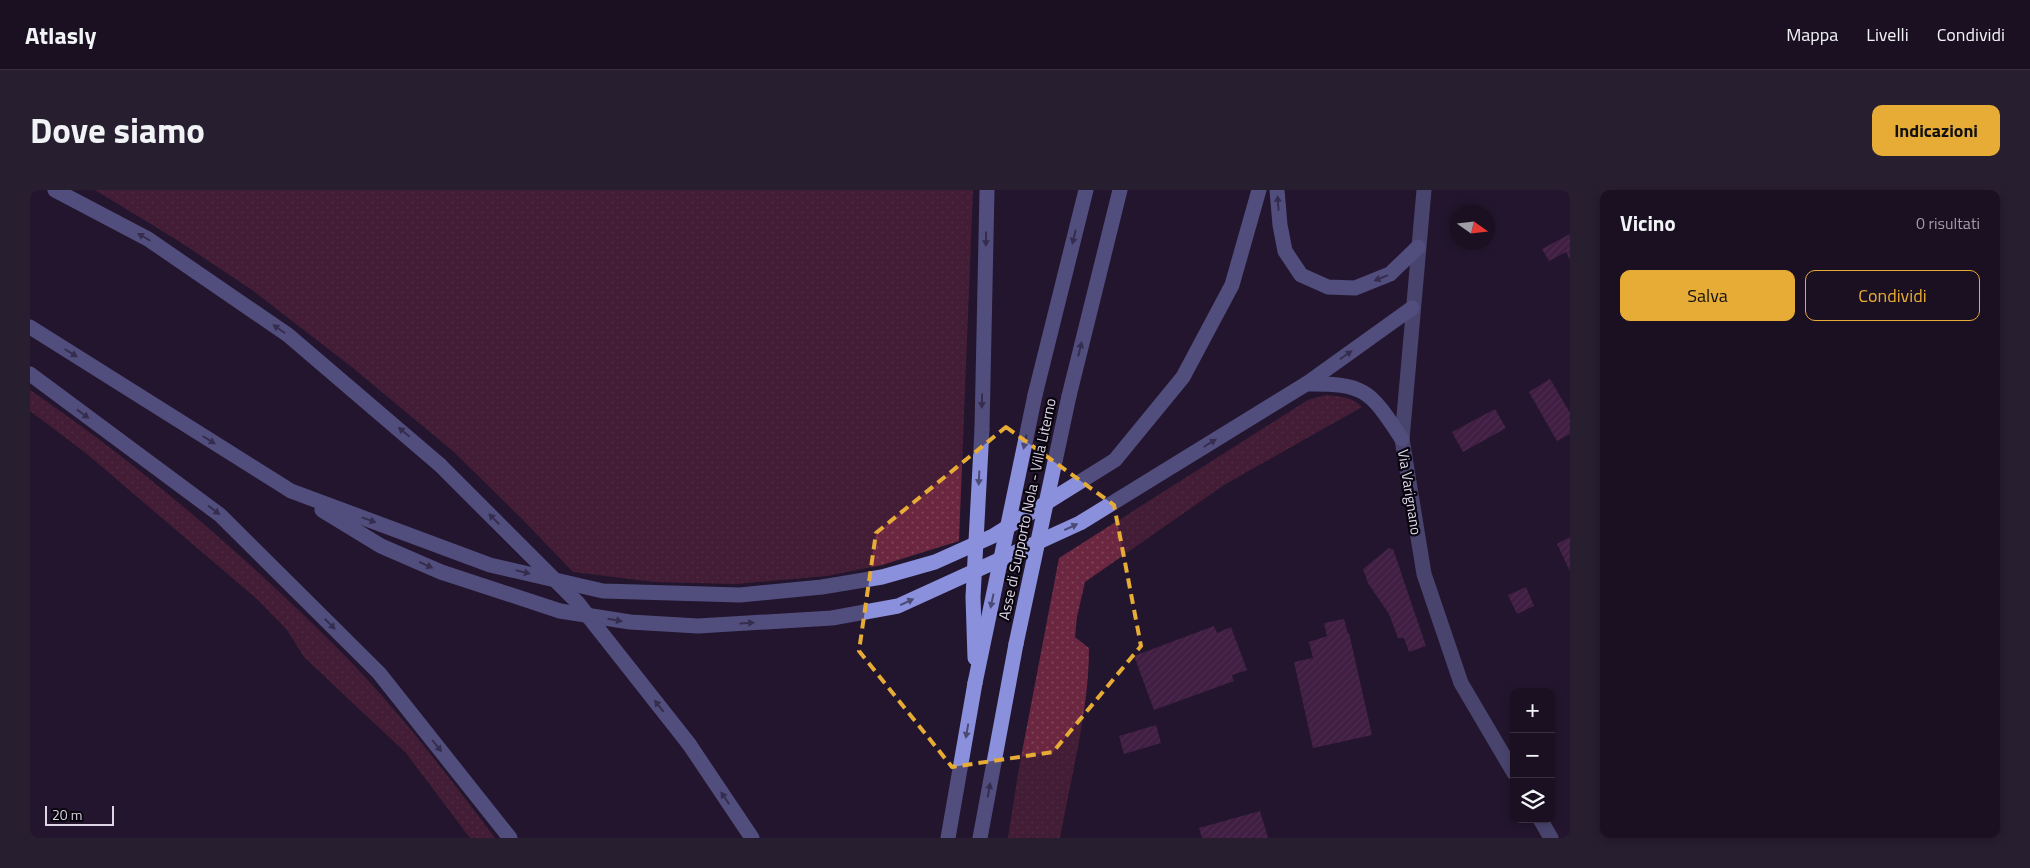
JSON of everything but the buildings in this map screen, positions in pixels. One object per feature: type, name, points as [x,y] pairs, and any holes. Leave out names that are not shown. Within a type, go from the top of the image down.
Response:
[{"type":"highway","points":[[55,190],[148,239],[288,335],[440,465],[577,602],[689,744],[752,838]]},
{"type":"highway","points":[[975,683],[973,598],[982,429],[987,190]]},
{"type":"highway","name":"Asse di Supporto Nola - Villa Literno","points":[[948,838],[975,683],[1035,395],[1086,190]]},
{"type":"highway","name":"Asse di Supporto Nola - Villa Literno","points":[[980,838],[1016,644],[1069,396],[1120,190]]},
{"type":"highway","points":[[291,491],[490,565],[603,591],[740,595],[822,587],[882,577],[935,562],[993,536],[1115,460],[1183,377],[1232,285],[1259,190]]},
{"type":"highway","points":[[1277,190],[1285,251],[1301,275],[1328,287],[1355,288],[1390,274],[1418,247]]},
{"type":"highway","points":[[30,327],[382,546],[441,572],[560,611],[630,622],[698,626],[832,618],[898,606],[1080,523],[1306,384],[1412,308]]},
{"type":"highway","points":[[30,374],[220,514],[379,673],[510,838]]},
{"type":"highway","points":[[1306,384],[1338,383],[1352,386],[1364,392],[1379,405],[1402,439]]},
{"type":"main road","name":"Via Varignano","points":[[1424,190],[1412,308],[1402,439],[1427,584],[1461,683],[1510,767]]},
{"type":"main road","points":[[1542,823],[1551,838]]},
{"type":"highlighted area","points":[[1006,427],[1114,505],[1141,646],[1053,752],[952,767],[859,651],[876,533]]},
{"type":"shaded area","points":[[95,190],[973,190],[959,541],[882,565],[827,576],[736,584],[654,582],[573,572],[454,452],[353,368],[252,290],[177,240]]},
{"type":"shaded area","points":[[30,390],[94,435],[155,483],[301,612],[384,698],[441,767],[495,838],[470,838],[406,753],[304,657],[287,630],[258,600],[87,454],[30,411]]},
{"type":"shaded area","points":[[1326,395],[1350,399],[1362,407],[1224,485],[1085,582],[1077,617],[1075,637],[1089,648],[1086,696],[1079,743],[1060,838],[1008,838],[1019,768],[1059,558],[1308,400]]}]
